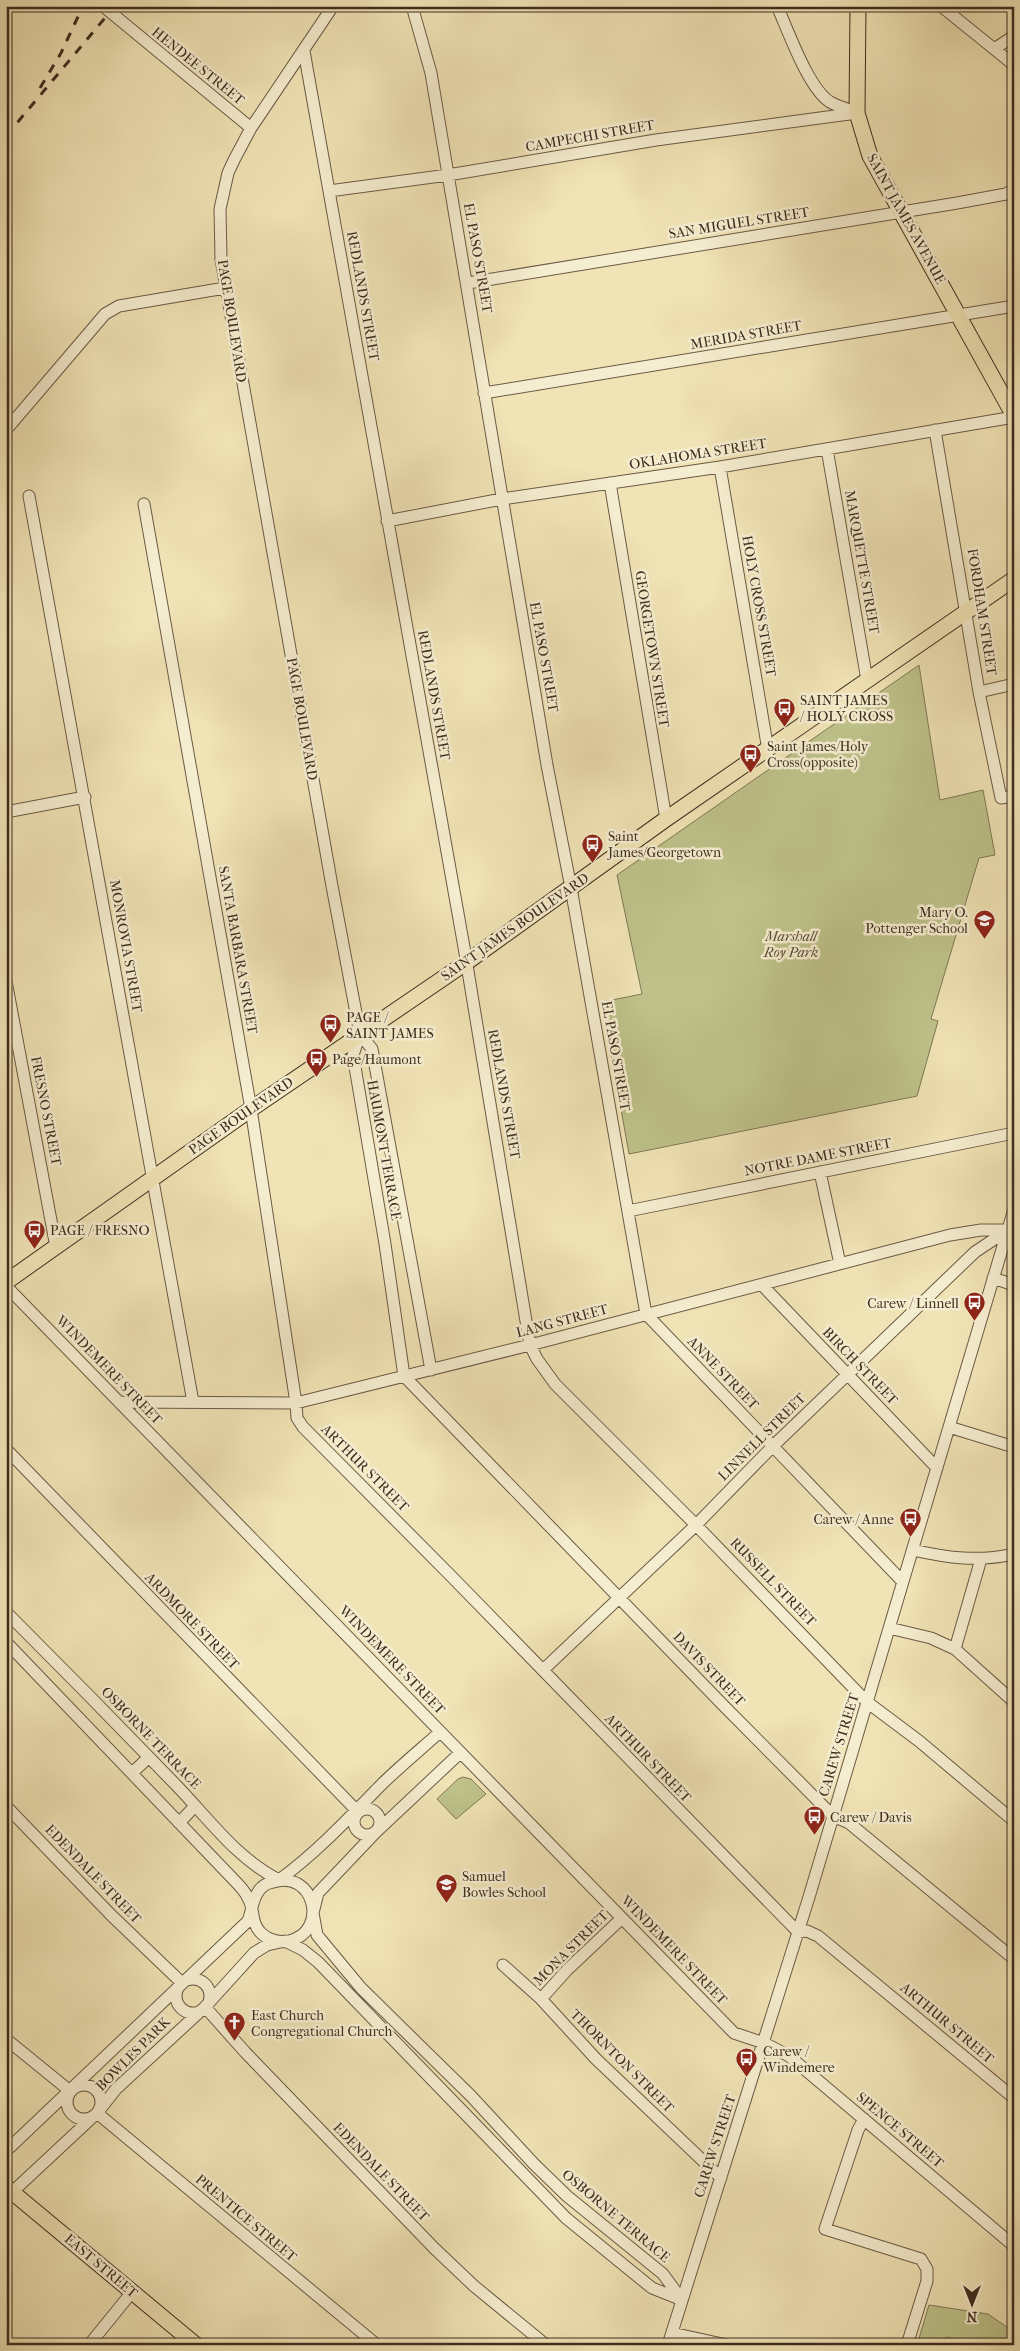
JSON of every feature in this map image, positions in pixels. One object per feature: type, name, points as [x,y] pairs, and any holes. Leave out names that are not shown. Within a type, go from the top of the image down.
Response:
[{"type":"main road","name":"SAINT JAMES AVENUE","points":[[858,6],[857,113],[870,156],[1014,417]]},
{"type":"main road","name":"SAINT JAMES BOULEVARD","points":[[360,1034],[467,962],[666,819],[1014,579]]},
{"type":"main road","name":"PAGE BOULEVARD","points":[[6,1284],[251,1109],[360,1034]]},
{"type":"main road","name":"EAST STREET","points":[[8,2192],[196,2345]]},
{"type":"street","name":"HENDEE STREET","points":[[103,6],[251,128]]},
{"type":"street","name":"PAGE BOULEVARD","points":[[333,6],[304,52],[251,128],[228,173],[220,209],[221,259],[360,1034]]},
{"type":"street","name":"EL PASO STREET","points":[[412,6],[431,73],[468,283],[484,393],[546,765],[571,888],[646,1314]]},
{"type":"street","points":[[777,6],[805,69],[819,91],[829,101],[857,113]]},
{"type":"street","points":[[941,6],[1014,66]]},
{"type":"street","points":[[994,49],[1014,36]]},
{"type":"street","name":"REDLANDS STREET","points":[[304,52],[467,962],[530,1345]]},
{"type":"street","name":"CAMPECHI STREET","points":[[329,191],[448,175],[656,140],[857,113]]},
{"type":"street","name":"SAN MIGUEL STREET","points":[[468,283],[902,212],[1006,194],[1014,189]]},
{"type":"street","points":[[6,430],[105,314],[119,306],[225,288]]},
{"type":"street","name":"MERIDA STREET","points":[[484,393],[1014,306]]},
{"type":"street","name":"OKLAHOMA STREET","points":[[387,521],[502,499],[720,467],[1014,417]]},
{"type":"street","name":"FORDHAM STREET","points":[[935,430],[967,611],[979,692],[1001,798],[1014,796]]},
{"type":"street","name":"MARQUETTE STREET","points":[[827,449],[867,680]]},
{"type":"street","name":"HOLY CROSS STREET","points":[[720,467],[768,750]]},
{"type":"street","name":"GEORGETOWN STREET","points":[[610,483],[666,819]]},
{"type":"street","name":"MONROVIA STREET","points":[[29,496],[193,1402]]},
{"type":"street","name":"SANTA BARBARA STREET","points":[[144,504],[251,1109],[296,1403]]},
{"type":"street","points":[[979,692],[1014,684]]},
{"type":"street","points":[[6,812],[85,797]]},
{"type":"street","name":"FRESNO STREET","points":[[6,981],[56,1247]]},
{"type":"street","name":"HAUMONT TERRACE","points":[[360,1034],[372,1049],[430,1370]]},
{"type":"street","name":"HAUMONT TERRACE","points":[[360,1034],[353,1055],[382,1222],[404,1376]]},
{"type":"street","name":"NOTRE DAME STREET","points":[[628,1211],[1014,1133]]},
{"type":"street","points":[[820,1172],[840,1264]]},
{"type":"street","name":"CAREW STREET","points":[[668,2345],[798,1932],[1014,1209]]},
{"type":"street","points":[[382,1222],[402,1218]]},
{"type":"street","name":"LANG STREET","points":[[119,1402],[296,1403],[530,1345],[950,1235],[981,1230],[1008,1230]]},
{"type":"street","name":"LINNELL STREET","points":[[543,1670],[696,1525],[772,1447],[975,1252],[1008,1230]]},
{"type":"street","points":[[993,1278],[1014,1285]]},
{"type":"street","name":"WINDEMERE STREET","points":[[6,1284],[734,2033],[764,2042]]},
{"type":"street","name":"BIRCH STREET","points":[[762,1285],[937,1468]]},
{"type":"street","name":"ANNE STREET","points":[[646,1314],[903,1582]]},
{"type":"street","name":"RUSSELL STREET","points":[[530,1345],[537,1359],[555,1384],[696,1525],[868,1702],[1014,1821]]},
{"type":"street","name":"DAVIS STREET","points":[[404,1376],[833,1816],[849,1823],[1014,1958]]},
{"type":"street","name":"ARTHUR STREET","points":[[296,1403],[297,1418],[303,1427],[798,1932],[807,1931],[818,1936],[1014,2098]]},
{"type":"street","points":[[949,1427],[1014,1447]]},
{"type":"street","name":"ARDMORE STREET","points":[[6,1449],[358,1812]]},
{"type":"street","points":[[912,1550],[945,1557],[981,1559],[1014,1554]]},
{"type":"street","points":[[955,1649],[981,1559]]},
{"type":"street","name":"OSBORNE TERRACE","points":[[6,1612],[149,1757],[212,1825],[253,1864],[279,1880]]},
{"type":"street","points":[[889,1628],[931,1638],[955,1649],[1014,1702]]},
{"type":"street","points":[[6,1642],[179,1822],[249,1899],[254,1923],[264,1936],[284,1941],[303,1950],[318,1962],[566,2218],[652,2288],[682,2300]]},
{"type":"street","points":[[28,1665],[44,1650]]},
{"type":"street","points":[[49,1686],[66,1672]]},
{"type":"street","name":"BOWLES PARK","points":[[6,2151],[248,1921],[253,1901],[258,1891],[268,1883],[279,1880],[295,1868],[358,1812],[380,1786],[440,1732]]},
{"type":"street","points":[[113,1753],[129,1737]]},
{"type":"street","name":"BOWLES PARK","points":[[8,2192],[98,2113],[116,2089],[205,2007],[254,1953],[267,1945],[296,1938],[306,1930],[318,1893],[376,1832],[460,1753]]},
{"type":"street","points":[[132,1773],[149,1757]]},
{"type":"street","name":"EDENDALE STREET","points":[[6,1806],[111,1915],[182,1983]]},
{"type":"street","points":[[179,1822],[195,1806]]},
{"type":"street","points":[[369,1808],[379,1815],[380,1827],[376,1832],[366,1836],[357,1831],[353,1821],[358,1812],[369,1808]]},
{"type":"street","points":[[196,1840],[212,1825]]},
{"type":"street","points":[[279,1880],[292,1881],[304,1888],[311,1900],[313,1913]]},
{"type":"street","name":"OSBORNE TERRACE","points":[[313,1913],[316,1935],[362,1988],[471,2096],[560,2190],[663,2274],[682,2300]]},
{"type":"street","name":"MONA STREET","points":[[540,1999],[622,1918]]},
{"type":"street","name":"THORNTON STREET","points":[[503,1965],[540,1999],[596,2059],[721,2178]]},
{"type":"street","points":[[192,1979],[203,1982],[209,1991],[210,1997],[205,2007],[195,2012],[183,2009],[176,2000],[178,1988],[182,1983],[192,1979]]},
{"type":"street","name":"EDENDALE STREET","points":[[205,2007],[245,2052],[434,2248],[474,2286],[546,2345]]},
{"type":"street","points":[[6,2039],[70,2091]]},
{"type":"street","name":"SPENCE STREET","points":[[764,2042],[789,2056],[1014,2246]]},
{"type":"street","points":[[86,2085],[95,2089],[100,2096],[101,2104],[98,2113],[86,2119],[73,2116],[67,2104],[70,2091],[78,2086],[86,2085]]},
{"type":"street","name":"PRENTICE STREET","points":[[98,2113],[377,2345]]},
{"type":"street","points":[[864,2120],[858,2130],[825,2229],[921,2259],[927,2269],[927,2281],[907,2345]]},
{"type":"street","points":[[89,2345],[132,2292]]},
{"type":"street","points":[[672,2332],[727,2345]]},
{"type":"green space","name":"Marshall Roy Park","points":[[919,665],[940,800],[983,790],[995,855],[979,858],[931,1019],[938,1021],[917,1096],[629,1154],[602,1002],[642,994],[617,875]]},
{"type":"green space","points":[[463,1777],[471,1779],[486,1794],[456,1819],[437,1799],[458,1779]]},
{"type":"green space","points":[[929,2305],[988,2314],[1014,2332],[1014,2345],[974,2345],[946,2337],[943,2345],[917,2345]]},
{"type":"railway","points":[[40,88],[61,53],[83,6]]},
{"type":"railway","points":[[6,136],[115,6]]},
{"type":"place","name":"SAINT JAMES / HOLY CROSS","points":[[784,727]]},
{"type":"place","name":"Saint James/Holy Cross(opposite)","points":[[751,773]]},
{"type":"place","name":"Saint James/Georgetown","points":[[592,863]]},
{"type":"place","name":"Mary O. Pottenger School","points":[[984,939]]},
{"type":"place","name":"PAGE / SAINT JAMES","points":[[330,1044]]},
{"type":"place","name":"Page/Haumont","points":[[316,1078]]},
{"type":"place","name":"PAGE / FRESNO","points":[[34,1249]]},
{"type":"place","name":"Carew / Linnell","points":[[975,1322]]},
{"type":"place","name":"Carew / Anne","points":[[910,1538]]},
{"type":"place","name":"Carew / Davis","points":[[814,1836]]},
{"type":"place","name":"Samuel Bowles School","points":[[446,1903]]},
{"type":"place","name":"East Church Congregational Church","points":[[235,2042]]},
{"type":"place","name":"Carew / Windemere","points":[[747,2078]]}]
